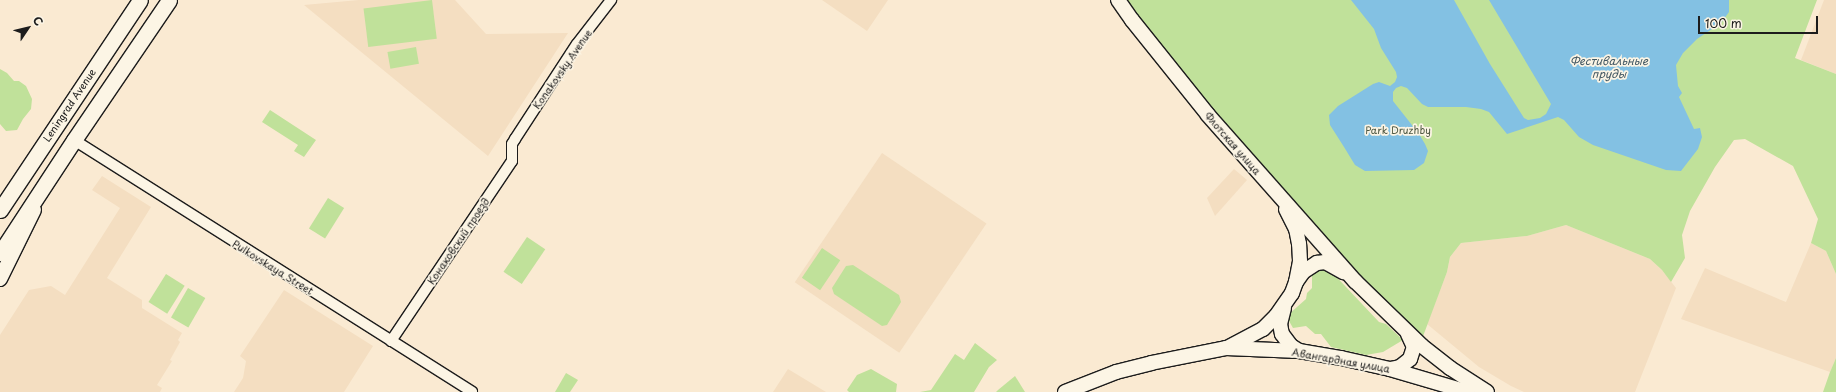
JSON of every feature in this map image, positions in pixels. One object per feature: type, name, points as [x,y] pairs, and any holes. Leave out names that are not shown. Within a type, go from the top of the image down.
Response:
[{"type":"main road","name":"Leningrad Avenue","points":[[0,210],[140,0]]},
{"type":"main road","points":[[0,253],[74,140],[169,0]]},
{"type":"street","name":"Konakovsky Avenue","points":[[391,341],[512,161],[512,144],[515,139],[578,44],[611,0]]},
{"type":"street","name":"Флотская улица","points":[[1118,0],[1132,20],[1204,110],[1355,281],[1408,333],[1450,368],[1487,392]]},
{"type":"street","name":"Pulkovskaya Street","points":[[74,140],[472,392]]},
{"type":"street","points":[[0,198],[31,162]]},
{"type":"street","points":[[0,279],[51,175]]},
{"type":"street","points":[[1283,201],[1296,230],[1300,261],[1296,282],[1280,316],[1280,324],[1282,334],[1291,346],[1299,351]]},
{"type":"street","name":"Флотская улица","points":[[1296,282],[1310,266],[1325,262],[1334,266],[1355,281]]},
{"type":"street","points":[[1065,392],[1116,372],[1226,348],[1264,328],[1285,304]]},
{"type":"street","name":"Флотская улица","points":[[1390,369],[1406,363],[1413,353],[1414,347],[1408,333]]},
{"type":"street","name":"Авангардная улица","points":[[1226,348],[1299,351],[1390,369],[1468,392]]},
{"type":"shaded area","points":[[359,0],[455,0],[486,34],[568,33],[488,156],[304,5]]},
{"type":"shaded area","points":[[822,0],[888,0],[867,31]]},
{"type":"shaded area","points":[[1824,0],[1836,0],[1836,74],[1801,60]]},
{"type":"shaded area","points":[[882,153],[986,223],[899,353],[795,282]]},
{"type":"shaded area","points":[[1234,169],[1247,180],[1215,216],[1207,198]]},
{"type":"shaded area","points":[[102,176],[151,207],[107,278],[142,300],[142,308],[182,333],[178,340],[180,342],[170,360],[172,361],[157,385],[162,388],[160,392],[0,392],[0,335],[29,290],[51,286],[65,295],[120,208],[92,190]]},
{"type":"shaded area","points":[[1566,225],[1650,259],[1662,270],[1676,288],[1635,392],[1524,392],[1479,367],[1427,324],[1447,272],[1450,257],[1461,243],[1527,236]]},
{"type":"shaded area","points":[[1811,243],[1826,251],[1836,274],[1836,358],[1830,372],[1681,319],[1705,268],[1786,302]]},
{"type":"shaded area","points":[[284,290],[373,346],[344,392],[234,392],[243,378],[246,361],[240,356]]},
{"type":"shaded area","points":[[788,369],[826,392],[773,392]]},
{"type":"green space","points":[[432,0],[437,39],[368,47],[364,8]]},
{"type":"green space","name":"Park Druzhby","points":[[1124,0],[1817,0],[1795,58],[1836,74],[1836,274],[1826,251],[1811,243],[1818,219],[1793,166],[1745,139],[1734,140],[1715,167],[1690,211],[1682,235],[1685,258],[1671,282],[1662,270],[1650,259],[1566,225],[1527,236],[1461,243],[1450,257],[1447,272],[1422,339],[1371,293],[1248,155]]},
{"type":"green space","points":[[416,47],[419,64],[390,69],[387,52]]},
{"type":"green space","points":[[0,69],[7,73],[14,81],[19,81],[26,86],[32,99],[31,109],[17,130],[6,131],[0,124]]},
{"type":"green space","points":[[270,110],[316,140],[304,157],[294,151],[298,145],[262,122]]},
{"type":"green space","points":[[328,198],[344,208],[325,239],[309,229]]},
{"type":"green space","points":[[527,237],[545,249],[522,284],[504,272]]},
{"type":"green space","points":[[822,248],[840,260],[820,290],[802,278]]},
{"type":"green space","points":[[853,265],[899,295],[901,302],[887,325],[882,326],[834,294],[832,288],[846,266]]},
{"type":"green space","points":[[1318,268],[1329,269],[1379,322],[1386,324],[1403,340],[1383,352],[1366,355],[1331,347],[1321,334],[1315,334],[1306,326],[1293,328],[1289,321],[1288,315],[1306,299],[1307,293],[1312,288],[1312,271]]},
{"type":"green space","points":[[166,274],[185,286],[167,314],[149,302]]},
{"type":"green space","points":[[188,288],[205,298],[188,327],[171,317]]},
{"type":"green space","points":[[975,343],[997,360],[989,367],[974,392],[920,392],[931,390],[955,354],[964,360]]},
{"type":"green space","points":[[1836,358],[1836,392],[1823,392],[1830,372]]},
{"type":"green space","points":[[871,369],[897,384],[896,392],[849,392],[847,390],[857,375]]},
{"type":"green space","points":[[566,373],[578,380],[570,392],[555,392]]},
{"type":"green space","points":[[1015,376],[1025,392],[996,392],[998,390]]},
{"type":"water","name":"Фестивальные пруды","points":[[1351,0],[1454,0],[1490,64],[1524,118],[1528,120],[1540,118],[1546,114],[1551,104],[1489,0],[1729,0],[1729,12],[1721,23],[1697,39],[1683,53],[1676,65],[1678,86],[1682,93],[1679,97],[1694,129],[1700,128],[1702,137],[1698,149],[1681,171],[1666,170],[1593,145],[1579,137],[1564,120],[1558,117],[1507,134],[1489,112],[1481,109],[1466,107],[1428,107],[1422,104],[1407,88],[1401,86],[1396,88],[1393,92],[1393,101],[1425,144],[1428,151],[1424,163],[1414,170],[1365,171],[1355,165],[1330,125],[1329,115],[1338,106],[1373,84],[1379,82],[1390,86],[1395,82],[1397,77],[1396,72],[1381,48],[1374,29]]}]
